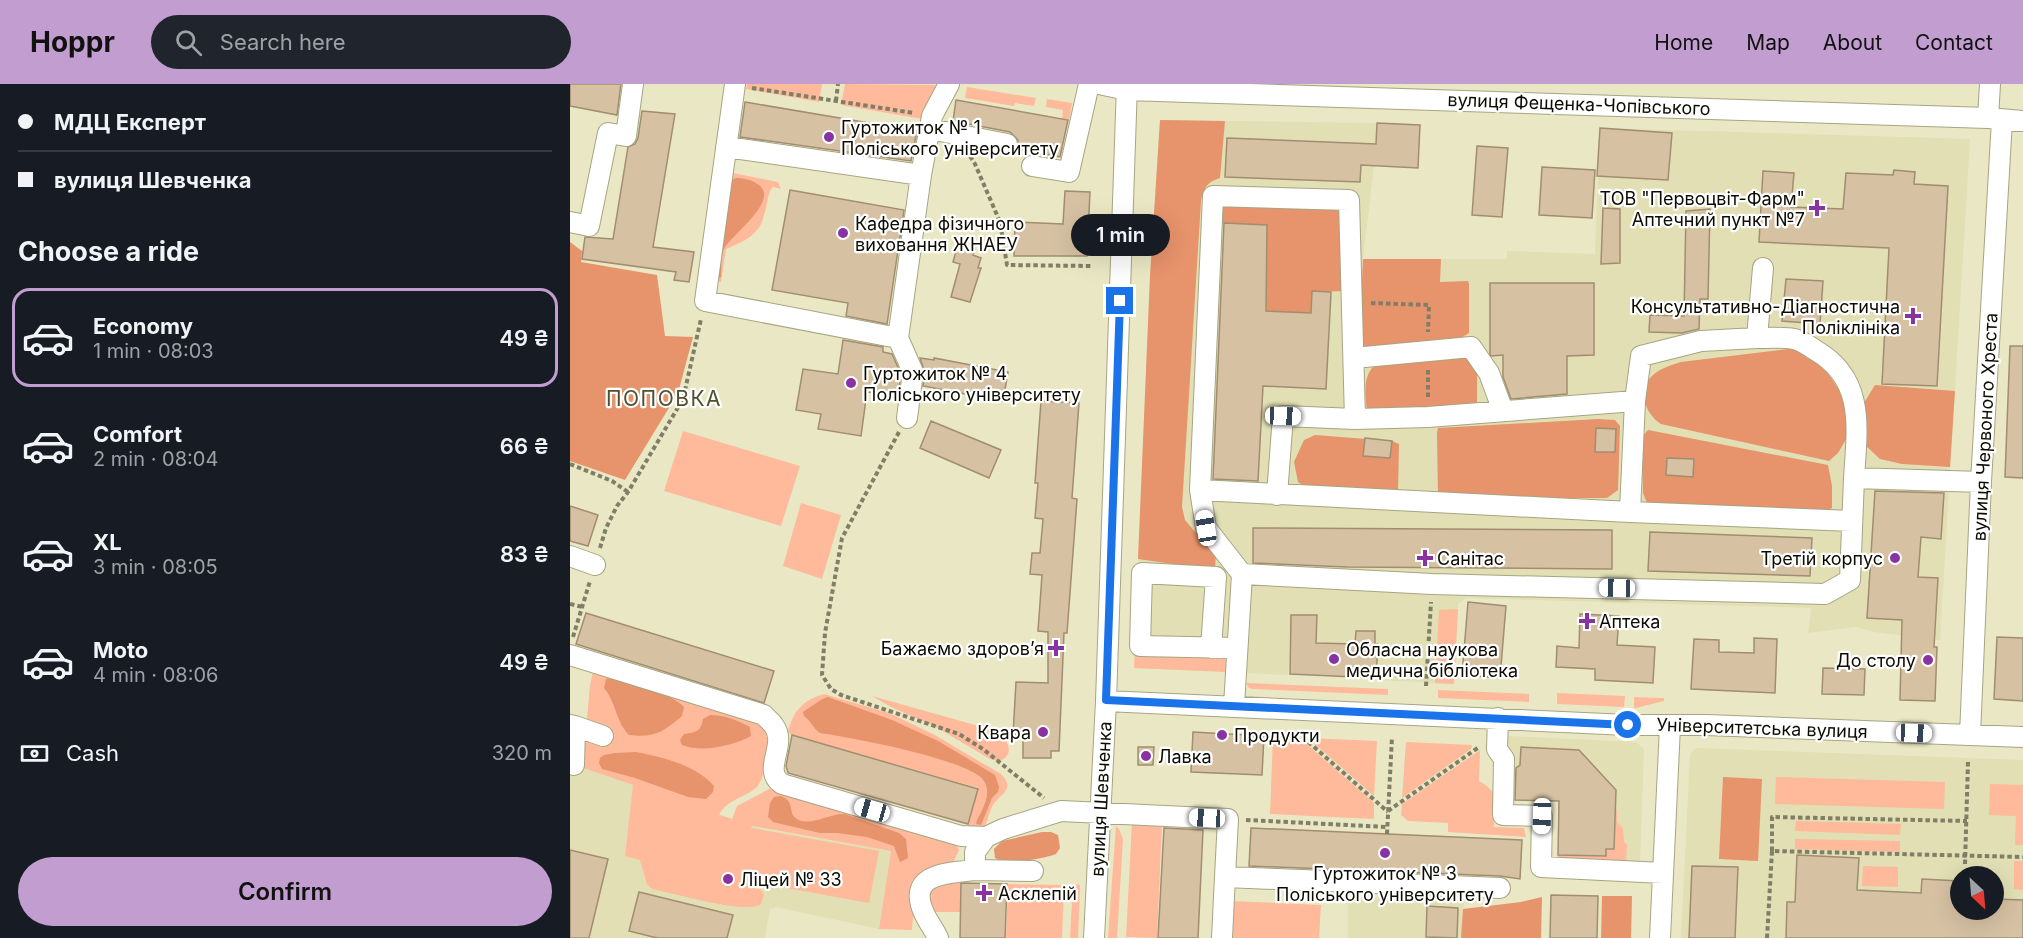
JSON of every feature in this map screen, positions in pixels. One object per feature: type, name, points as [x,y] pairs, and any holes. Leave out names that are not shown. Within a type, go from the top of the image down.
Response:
[{"type":"street","points":[[570,222],[589,226],[608,133],[626,136],[633,84]]},
{"type":"street","points":[[907,418],[913,372],[898,338],[921,175],[931,123],[949,84]]},
{"type":"street","points":[[1032,165],[1069,172],[1089,84]]},
{"type":"street","name":"вулиця Фещенка-Чопівського","points":[[1099,84],[1127,87],[2023,121]]},
{"type":"street","name":"вулиця Червоного Хреста","points":[[1970,735],[1995,119],[1990,84]]},
{"type":"street","points":[[735,85],[705,301],[898,338]]},
{"type":"street","name":"вулиця Шевченка","points":[[1094,938],[1106,700],[1127,87]]},
{"type":"street","points":[[931,123],[1007,144]]},
{"type":"street","points":[[726,147],[921,175]]},
{"type":"street","points":[[1234,706],[1242,574],[1206,528],[1200,490],[1213,196],[1349,200],[1355,419]]},
{"type":"street","points":[[1757,338],[1763,267]]},
{"type":"street","points":[[1242,574],[1432,584],[1826,594],[1850,580],[1857,428],[1854,396],[1845,379],[1825,356],[1796,339],[1757,338],[1701,342],[1641,356],[1635,401],[1630,512]]},
{"type":"street","points":[[1354,358],[1472,347],[1489,373],[1503,411]]},
{"type":"street","points":[[1277,495],[1283,416],[1355,419],[1428,417],[1635,401]]},
{"type":"street","points":[[1854,478],[1917,482],[1981,482]]},
{"type":"street","points":[[1200,490],[1852,521]]},
{"type":"street","points":[[570,556],[595,565]]},
{"type":"street","points":[[1211,648],[1216,577],[1142,573],[1140,646],[1211,648],[1237,648]]},
{"type":"street","points":[[570,655],[764,715],[775,726],[778,738],[773,773],[775,780],[782,784],[961,836],[986,837]]},
{"type":"street","name":"Університетська вулиця","points":[[1106,700],[1670,726],[1706,725],[2023,737]]},
{"type":"street","points":[[1498,718],[1497,749],[1504,759],[1503,815],[1542,816],[1541,867],[1663,873]]},
{"type":"street","points":[[574,765],[572,725],[603,736]]},
{"type":"street","points":[[1660,938],[1670,726]]},
{"type":"street","points":[[975,870],[975,852],[986,837],[1002,829],[1061,811],[1228,819],[1222,938]]},
{"type":"street","points":[[938,938],[924,913],[920,900],[922,886],[928,879],[938,875],[975,870],[1033,871]]},
{"type":"street","points":[[1225,877],[1500,888]]},
{"type":"path","points":[[836,100],[838,84]]},
{"type":"path","points":[[735,85],[836,100],[931,123]]},
{"type":"path","points":[[975,164],[1000,222],[1007,265],[1091,266]]},
{"type":"path","points":[[570,646],[606,528],[617,506],[628,492],[683,399],[705,301]]},
{"type":"path","points":[[907,418],[842,538],[825,633],[822,675],[831,689],[841,695],[959,734],[983,749],[1061,811]]},
{"type":"path","points":[[570,464],[612,481],[628,492]]},
{"type":"path","points":[[1426,686],[1432,584]]},
{"type":"path","points":[[570,604],[583,607]]},
{"type":"path","points":[[1297,732],[1388,811]]},
{"type":"path","points":[[1387,834],[1392,737]]},
{"type":"path","points":[[1388,811],[1486,742]]},
{"type":"path","points":[[1965,864],[1968,762]]},
{"type":"path","points":[[1767,938],[1772,817],[1967,820]]},
{"type":"path","points":[[1228,819],[1387,827]]},
{"type":"path","points":[[1772,851],[2023,857]]},
{"type":"shaded area","points":[[747,84],[822,84],[819,102],[746,89]]},
{"type":"shaded area","points":[[845,84],[940,85],[934,121],[841,105]]},
{"type":"shaded area","points":[[967,87],[1036,98],[1034,106],[1015,103],[1014,106],[965,98]]},
{"type":"shaded area","points":[[1047,99],[1072,103],[1069,120],[1062,119],[1063,110],[1046,107]]},
{"type":"shaded area","points":[[1160,120],[1377,123],[1363,259],[1507,259],[1507,251],[1595,254],[1600,128],[1970,139],[1940,640],[1874,632],[1856,627],[1808,633],[1811,608],[1466,598],[1458,604],[1454,684],[1377,680],[1378,644],[1375,644],[1375,631],[1356,631],[1355,644],[1316,643],[1317,615],[1291,615],[1288,675],[1134,668],[1150,276]]},
{"type":"shaded area","points":[[1160,120],[1225,121],[1220,178],[1207,186],[1201,201],[1182,507],[1185,520],[1195,532],[1212,543],[1216,551],[1215,570],[1138,559],[1150,276]]},
{"type":"shaded area","points":[[728,172],[778,182],[781,189],[773,187],[770,191],[762,222],[755,233],[726,249],[721,282],[716,282]]},
{"type":"shaded area","points":[[736,178],[759,185],[764,192],[763,200],[751,218],[724,249],[721,277],[717,279],[729,181]]},
{"type":"shaded area","points":[[1217,199],[1344,205],[1346,291],[1312,292],[1311,313],[1266,311],[1267,225],[1218,223]]},
{"type":"shaded area","points":[[570,242],[582,251],[581,262],[657,275],[665,336],[693,337],[678,393],[625,480],[570,461]]},
{"type":"shaded area","points":[[1363,259],[1441,259],[1440,282],[1468,281],[1469,333],[1456,341],[1368,349],[1359,341]]},
{"type":"shaded area","points":[[1796,348],[1819,360],[1847,402],[1848,436],[1838,453],[1829,461],[1661,424],[1651,415],[1645,403],[1647,383],[1654,374],[1669,366],[1681,362]]},
{"type":"shaded area","points":[[1459,356],[1471,359],[1477,369],[1477,407],[1367,414],[1367,380],[1377,363]]},
{"type":"shaded area","points":[[1875,385],[1955,391],[1950,467],[1902,464],[1880,459],[1865,445],[1864,403]]},
{"type":"shaded area","points":[[1615,420],[1620,426],[1618,490],[1607,498],[1438,498],[1438,428]]},
{"type":"shaded area","points":[[1648,430],[1828,465],[1832,486],[1832,508],[1826,511],[1648,506],[1643,493],[1642,437]]},
{"type":"shaded area","points":[[683,431],[800,466],[781,526],[664,491]]},
{"type":"shaded area","points":[[1315,435],[1392,441],[1399,444],[1398,491],[1309,489],[1298,482],[1294,462],[1304,440]]},
{"type":"shaded area","points":[[801,503],[841,515],[822,579],[783,566]]},
{"type":"shaded area","points":[[1458,609],[1454,684],[1435,683],[1439,610]]},
{"type":"shaded area","points":[[1135,650],[1223,655],[1228,672],[1134,668]]},
{"type":"shaded area","points":[[593,672],[748,716],[763,726],[766,731],[767,748],[760,783],[756,788],[726,806],[719,815],[732,819],[737,806],[769,789],[956,844],[959,850],[953,863],[915,891],[912,930],[879,929],[891,851],[752,826],[751,828],[879,851],[869,903],[742,880],[741,884],[761,890],[764,894],[761,904],[753,907],[726,905],[652,889],[647,884],[640,860],[625,856],[633,785],[578,766],[582,740],[602,747],[609,727],[587,719]]},
{"type":"shaded area","points":[[606,679],[635,684],[670,697],[684,707],[682,716],[658,733],[646,736],[629,735],[621,724],[604,688]]},
{"type":"shaded area","points":[[1246,683],[1388,689],[1388,695],[1253,689],[1249,688]]},
{"type":"shaded area","points":[[1438,690],[1529,694],[1529,702],[1438,698]]},
{"type":"shaded area","points":[[1557,693],[1625,696],[1624,707],[1557,704]]},
{"type":"shaded area","points":[[824,694],[889,713],[933,734],[1001,774],[1007,788],[993,805],[984,828],[968,827],[978,788],[788,732],[800,707]]},
{"type":"shaded area","points":[[872,696],[1000,732],[1009,751],[1000,761],[990,759],[936,727]]},
{"type":"shaded area","points":[[828,697],[892,720],[938,741],[995,775],[999,787],[998,792],[992,798],[981,825],[976,824],[986,801],[987,791],[984,781],[975,773],[957,765],[908,751],[820,733],[803,712]]},
{"type":"shaded area","points":[[1634,697],[1664,698],[1664,701],[1634,708]]},
{"type":"shaded area","points":[[710,715],[726,717],[745,724],[750,727],[751,736],[717,747],[699,748],[682,745],[680,740],[684,734],[697,731],[703,719]]},
{"type":"shaded area","points":[[1273,736],[1300,738],[1374,803],[1374,819],[1270,814]]},
{"type":"shaded area","points":[[1508,736],[1636,742],[1644,749],[1640,866],[1558,858],[1559,801],[1515,800],[1513,797],[1514,756],[1505,748]]},
{"type":"shaded area","points":[[1308,738],[1377,741],[1374,796]]},
{"type":"shaded area","points":[[1406,742],[1472,745],[1471,749],[1402,798]]},
{"type":"shaded area","points":[[1697,748],[2023,760],[2023,938],[1681,938],[1690,754]]},
{"type":"shaded area","points":[[1480,750],[1479,781],[1491,790],[1496,800],[1494,827],[1524,828],[1526,837],[1448,832],[1448,823],[1408,821],[1401,815],[1402,804]]},
{"type":"shaded area","points":[[636,752],[667,759],[688,767],[714,786],[713,792],[706,799],[688,797],[602,769],[599,763],[600,758],[604,755]]},
{"type":"shaded area","name":"Ліцей № 33","points":[[570,763],[759,828],[891,851],[879,929],[776,907],[770,909],[765,938],[570,938]]},
{"type":"shaded area","points":[[1723,777],[1762,779],[1758,861],[1719,859]]},
{"type":"shaded area","points":[[1776,777],[1945,782],[1944,809],[1775,804]]},
{"type":"shaded area","points":[[1990,784],[2023,785],[2023,845],[2015,845],[2016,816],[1989,815]]},
{"type":"shaded area","points":[[774,797],[786,798],[790,804],[794,817],[802,821],[814,821],[845,814],[899,833],[906,839],[908,858],[900,862],[894,846],[867,837],[820,833],[773,822],[768,817],[770,803]]},
{"type":"shaded area","points":[[1615,810],[1617,810],[1617,822],[1623,829],[1624,842],[1627,845],[1626,865],[1558,858],[1558,855],[1606,856],[1606,849],[1614,849]]},
{"type":"shaded area","points":[[1796,821],[1901,824],[1900,835],[1795,831]]},
{"type":"shaded area","points":[[1132,822],[1162,822],[1157,938],[1126,937]]},
{"type":"shaded area","points":[[1116,826],[1123,839],[1117,938],[1108,938]]},
{"type":"shaded area","points":[[1042,832],[1058,835],[1060,848],[1056,854],[1016,861],[995,858],[994,849],[1002,841]]},
{"type":"shaded area","points":[[1795,839],[1900,841],[1900,852],[1795,849]]},
{"type":"shaded area","points":[[2014,861],[2023,861],[2023,890],[2014,889]]},
{"type":"shaded area","points":[[1863,866],[1898,867],[1898,887],[1862,886]]},
{"type":"shaded area","points":[[961,878],[960,912],[931,912],[927,888]]},
{"type":"shaded area","points":[[1008,884],[1064,885],[1062,938],[1006,938]]},
{"type":"shaded area","points":[[1073,884],[1080,885],[1078,938],[1070,938]]},
{"type":"shaded area","points":[[1602,896],[1632,896],[1631,938],[1601,938]]},
{"type":"shaded area","points":[[1542,897],[1541,938],[1461,938],[1463,909]]},
{"type":"shaded area","points":[[1348,898],[1464,900],[1461,938],[1348,938]]},
{"type":"shaded area","points":[[1232,901],[1321,905],[1319,938],[1230,938]]},
{"type":"building","points":[[570,84],[621,84],[617,115],[570,106]]},
{"type":"building","points":[[956,100],[1068,120],[1060,157],[1017,149],[1018,140],[1010,132],[953,121]]},
{"type":"building","name":"Гуртожиток № 1 Поліського університету","points":[[745,102],[917,131],[911,161],[740,137]]},
{"type":"building","points":[[642,111],[675,114],[653,247],[694,252],[689,282],[674,280],[676,272],[582,259],[585,237],[613,239],[628,147],[635,144],[638,138]]},
{"type":"building","points":[[1377,123],[1420,125],[1418,168],[1361,165],[1360,182],[1225,177],[1227,138],[1376,144]]},
{"type":"building","points":[[1600,128],[1672,133],[1668,180],[1597,176]]},
{"type":"building","points":[[1477,146],[1508,148],[1502,217],[1472,215]]},
{"type":"building","points":[[1542,167],[1595,170],[1592,218],[1539,215]]},
{"type":"building","points":[[1894,170],[1915,172],[1914,184],[1948,186],[1937,386],[1882,384],[1889,248],[1759,242],[1763,171],[1794,173],[1791,207],[1843,209],[1846,173],[1893,175]]},
{"type":"building","name":"Кафедра фізичного виховання ЖНАЕУ","points":[[790,190],[904,210],[887,324],[846,316],[848,303],[772,290]]},
{"type":"building","points":[[1065,191],[1090,192],[1087,256],[1014,256],[1015,222],[1063,224]]},
{"type":"building","points":[[1603,208],[1620,209],[1620,263],[1601,264]]},
{"type":"building","points":[[1710,209],[1708,299],[1700,299],[1699,329],[1682,333],[1649,332],[1650,315],[1684,316],[1686,211]]},
{"type":"building","points":[[1224,223],[1267,225],[1266,311],[1311,313],[1312,291],[1331,292],[1326,389],[1263,386],[1258,481],[1213,479]]},
{"type":"building","points":[[958,244],[975,248],[973,255],[981,258],[978,268],[981,268],[970,302],[951,297],[960,264],[953,262]]},
{"type":"building","points":[[1786,279],[1823,281],[1820,324],[1782,321]]},
{"type":"building","points":[[1490,283],[1594,283],[1594,355],[1567,356],[1567,394],[1511,399],[1503,377],[1503,355],[1491,356],[1490,354]]},
{"type":"building","name":"Гуртожиток № 4 Поліського університету","points":[[843,340],[883,347],[883,352],[892,354],[901,374],[898,396],[867,392],[861,436],[818,429],[821,414],[796,410],[803,369],[838,374]]},
{"type":"building","points":[[2010,346],[2023,346],[2023,478],[2005,477]]},
{"type":"building","points":[[920,358],[934,360],[934,358],[1008,372],[1003,401],[923,386],[925,373]]},
{"type":"building","points":[[1041,401],[1079,403],[1072,498],[1077,499],[1067,633],[1064,633],[1059,751],[1051,751],[1051,758],[1023,758],[1023,736],[1013,735],[1016,682],[1048,683],[1048,632],[1038,631],[1042,575],[1030,574],[1032,553],[1040,553],[1043,519],[1035,518]]},
{"type":"building","points":[[931,421],[1001,450],[989,478],[920,448]]},
{"type":"building","points":[[1596,428],[1616,429],[1615,452],[1595,452]]},
{"type":"building","points":[[1365,438],[1392,441],[1390,458],[1363,456]]},
{"type":"building","points":[[1667,458],[1694,459],[1693,477],[1666,475]]},
{"type":"building","name":"Третій корпус","points":[[1875,491],[1944,493],[1941,539],[1921,537],[1918,577],[1938,578],[1934,647],[1937,647],[1935,701],[1900,700],[1902,620],[1867,618]]},
{"type":"building","points":[[570,506],[598,515],[588,546],[570,541]]},
{"type":"building","points":[[1253,528],[1612,530],[1612,569],[1347,567],[1253,563]]},
{"type":"building","points":[[1650,532],[1812,538],[1810,576],[1648,571]]},
{"type":"building","points":[[1468,602],[1506,606],[1500,678],[1462,675]]},
{"type":"building","points":[[586,613],[774,671],[764,703],[576,644]]},
{"type":"building","points":[[1580,614],[1619,616],[1617,645],[1655,647],[1653,683],[1595,680],[1595,669],[1556,667],[1557,646],[1579,648]]},
{"type":"building","name":"Обласна наукова медична бібліотека","points":[[1291,615],[1317,615],[1316,643],[1355,644],[1356,631],[1375,631],[1375,644],[1378,644],[1376,678],[1290,674]]},
{"type":"building","points":[[1997,637],[2023,638],[2023,701],[1994,699]]},
{"type":"building","points":[[1754,638],[1777,639],[1775,693],[1691,689],[1694,639],[1719,640],[1719,652],[1754,653]]},
{"type":"building","points":[[1823,668],[1865,669],[1864,695],[1822,694]]},
{"type":"building","points":[[1193,732],[1264,736],[1262,775],[1191,772]]},
{"type":"building","points":[[792,735],[978,789],[968,824],[788,773],[786,766]]},
{"type":"building","name":"Лавка","points":[[1138,747],[1154,747],[1153,765],[1138,765]]},
{"type":"building","points":[[1521,747],[1579,750],[1616,790],[1614,849],[1606,849],[1606,856],[1558,855],[1559,801],[1515,800],[1516,768],[1520,765]]},
{"type":"building","points":[[1164,828],[1203,830],[1198,938],[1158,938]]},
{"type":"building","name":"Гуртожиток № 3 Поліського університету","points":[[1251,828],[1522,840],[1520,879],[1500,876],[1249,866]]},
{"type":"building","points":[[570,850],[608,859],[589,938],[570,938]]},
{"type":"building","points":[[1797,855],[1859,858],[1857,890],[1921,893],[1922,879],[1950,880],[1950,920],[2004,920],[2004,899],[2023,900],[2023,938],[1786,938],[1787,902],[1795,902]]},
{"type":"building","points":[[1692,866],[1738,867],[1735,938],[1689,938]]},
{"type":"building","points":[[961,883],[1007,884],[1005,938],[960,938]]},
{"type":"building","points":[[639,892],[733,915],[727,938],[657,938],[629,931]]},
{"type":"building","points":[[1551,895],[1598,896],[1597,938],[1550,938]]},
{"type":"building","points":[[1427,906],[1458,908],[1457,938],[1426,937]]},
{"type":"place","name":"Гуртожиток № 1 Поліського університету","points":[[829,137]]},
{"type":"place","name":"ТОВ \"Первоцвіт-Фарм\" Аптечний пункт №7","points":[[1817,208]]},
{"type":"place","name":"Кафедра фізичного виховання ЖНАЕУ","points":[[843,233]]},
{"type":"place","name":"Консультативно-Діагностична Поліклініка","points":[[1913,316]]},
{"type":"place","name":"Гуртожиток № 4 Поліського університету","points":[[851,383]]},
{"type":"place","name":"Санітас","points":[[1425,558]]},
{"type":"place","name":"Третій корпус","points":[[1895,558]]},
{"type":"place","name":"Аптека","points":[[1587,621]]},
{"type":"place","name":"Бажаємо здоровʼя","points":[[1056,648]]},
{"type":"place","name":"Обласна наукова медична бібліотека","points":[[1334,659]]},
{"type":"place","name":"До столу","points":[[1928,660]]},
{"type":"place","name":"Квара","points":[[1043,732]]},
{"type":"place","name":"Продукти","points":[[1222,735]]},
{"type":"place","name":"Лавка","points":[[1146,756]]},
{"type":"place","name":"Гуртожиток № 3 Поліського університету","points":[[1385,853]]},
{"type":"place","name":"Ліцей № 33","points":[[728,879]]},
{"type":"place","name":"Асклепій","points":[[984,893]]},
{"type":"district","name":"ПОПОВКА","points":[[664,398]]},
{"type":"route","points":[[1120,301],[1106,700],[1628,725]]}]
